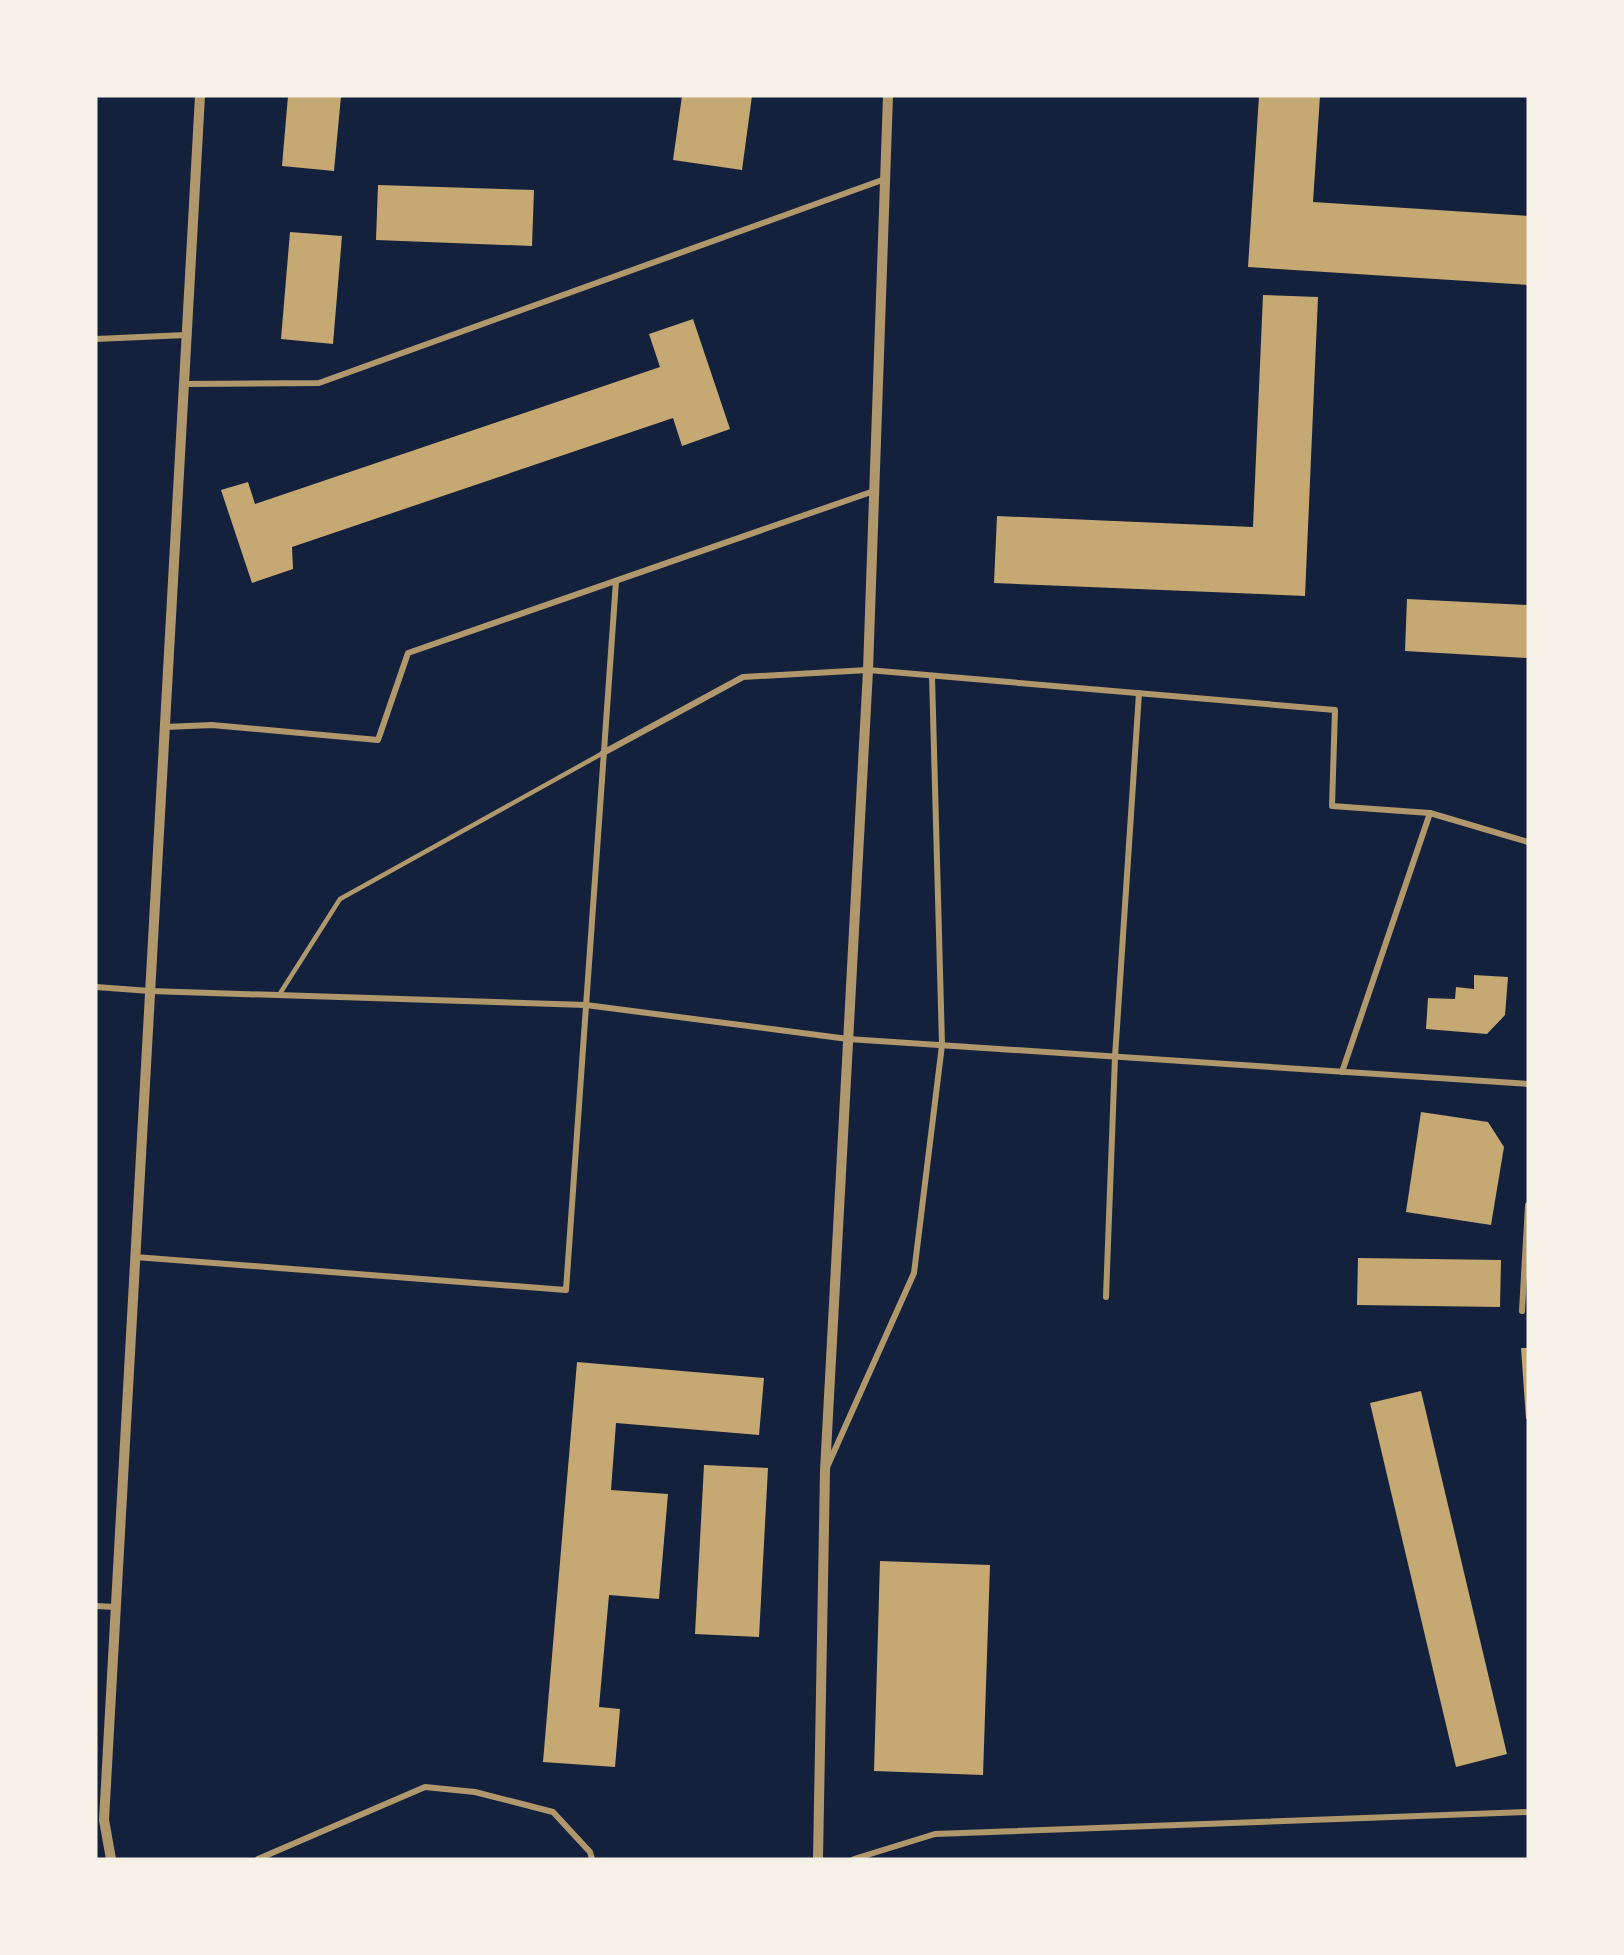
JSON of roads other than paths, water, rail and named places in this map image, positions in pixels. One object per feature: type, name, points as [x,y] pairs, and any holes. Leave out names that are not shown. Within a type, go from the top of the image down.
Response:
[{"type":"street","points":[[111,1859],[104,1820],[200,96]]},
{"type":"street","points":[[818,1859],[825,1471],[868,670],[888,96]]},
{"type":"street","points":[[183,384],[320,383],[886,179]]},
{"type":"street","points":[[96,339],[186,335]]},
{"type":"street","points":[[165,727],[212,725],[378,740],[408,653],[874,491]]},
{"type":"street","points":[[135,1257],[566,1290],[616,581]]},
{"type":"street","points":[[603,753],[743,677],[868,670],[1335,710],[1332,806],[1430,813],[1528,842]]},
{"type":"street","points":[[825,1471],[914,1272],[942,1045],[932,676]]},
{"type":"street","points":[[1106,1297],[1115,1057],[1139,693]]},
{"type":"street","points":[[1342,1072],[1430,813]]},
{"type":"street","points":[[96,987],[150,991],[586,1005],[848,1039],[1528,1084]]},
{"type":"street","points":[[1522,1311],[1528,1205]]},
{"type":"street","points":[[96,1606],[116,1607]]},
{"type":"street","points":[[258,1859],[425,1787],[475,1792],[553,1812],[590,1852],[592,1859]]},
{"type":"street","points":[[854,1859],[935,1834],[1528,1812]]},
{"type":"lane","points":[[279,995],[340,899],[603,753]]}]
